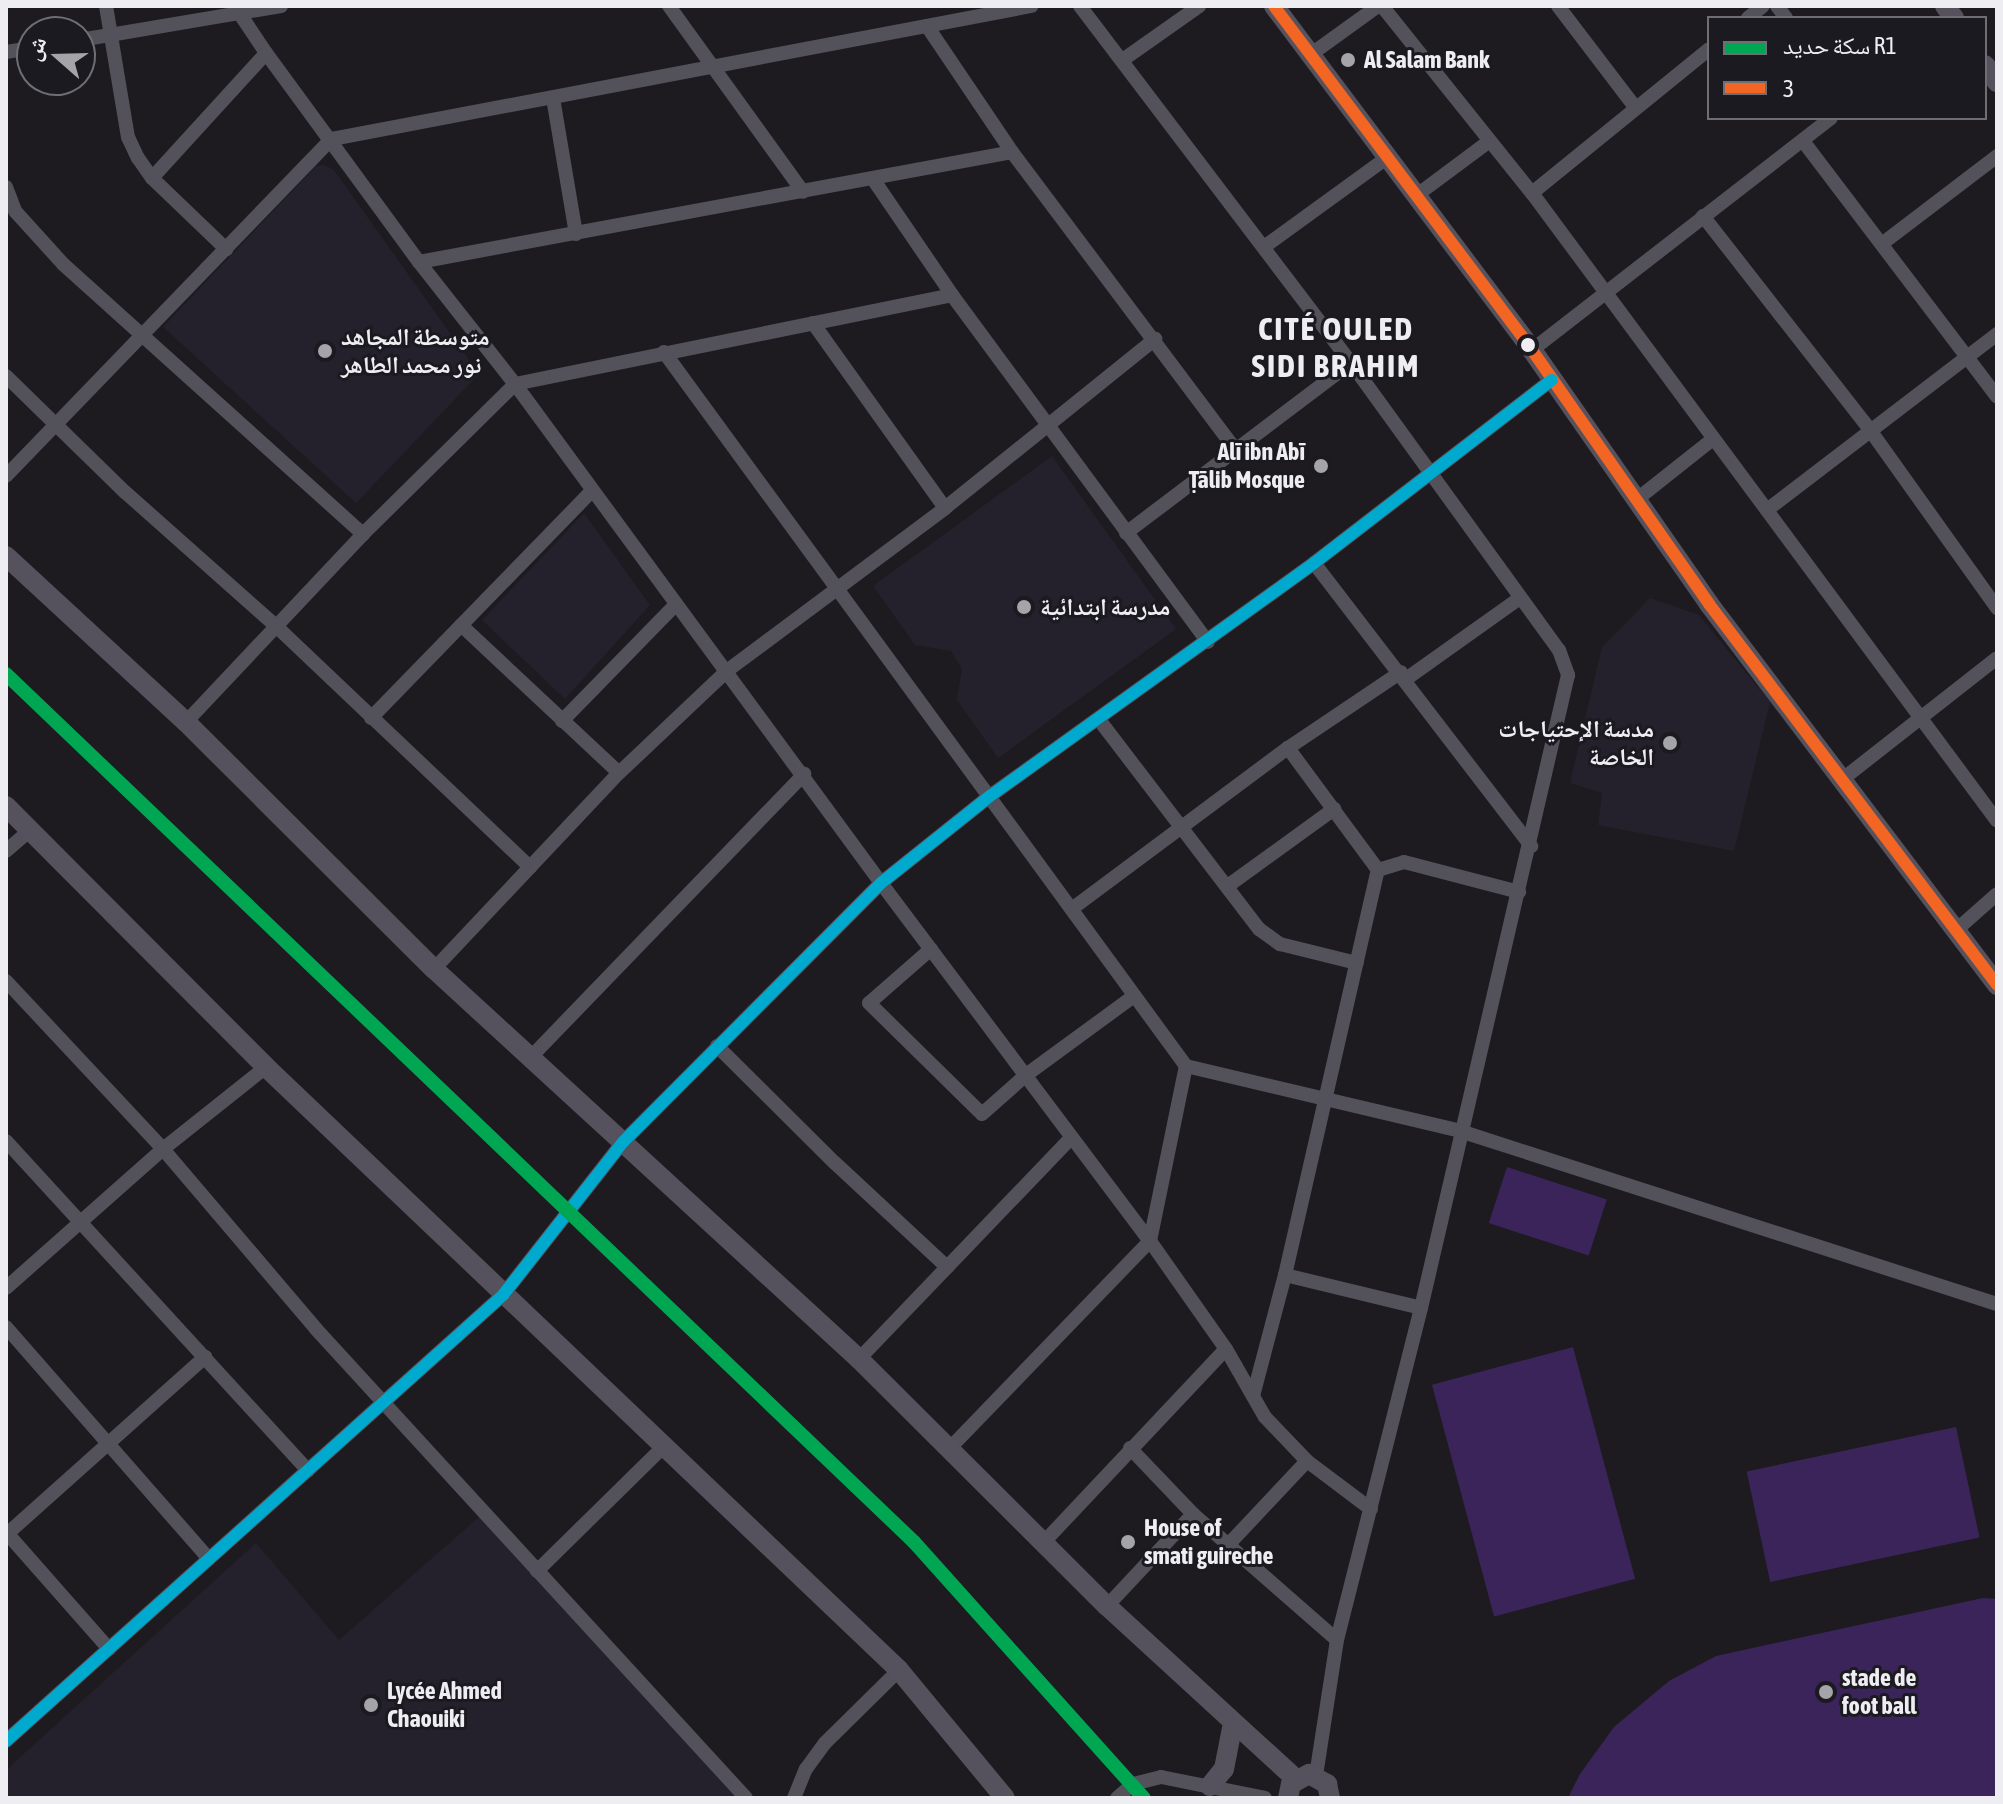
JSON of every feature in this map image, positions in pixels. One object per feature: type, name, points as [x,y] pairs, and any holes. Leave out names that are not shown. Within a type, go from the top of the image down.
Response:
[{"type":"street","points":[[106,6],[128,137],[152,178],[226,249]]},
{"type":"street","points":[[96,37],[239,10],[281,6]]},
{"type":"street","points":[[669,6],[714,64],[803,192]]},
{"type":"street","points":[[6,476],[332,139],[1031,6]]},
{"type":"street","points":[[1080,6],[1124,59],[1432,474],[1559,650],[1568,675],[1531,846],[1460,1131],[1421,1308],[1300,1784]]},
{"type":"street","points":[[1124,59],[1199,6]]},
{"type":"street","points":[[1274,6],[1532,350],[1709,604],[1844,778],[1954,932],[1997,985]]},
{"type":"street","points":[[1310,55],[1380,6],[1532,193],[1604,295],[1997,821]]},
{"type":"street","points":[[1558,6],[1635,107]]},
{"type":"street","points":[[239,10],[266,53],[332,139],[419,262],[515,384],[728,670],[881,883],[1150,1241],[1226,1349],[1265,1417],[1307,1461],[1371,1509]]},
{"type":"street","points":[[927,26],[1012,152],[1234,448]]},
{"type":"street","points":[[1532,193],[1707,51]]},
{"type":"street","points":[[152,178],[266,53]]},
{"type":"street","points":[[553,98],[576,234]]},
{"type":"street","points":[[1532,350],[1829,120]]},
{"type":"street","points":[[1803,141],[1997,397]]},
{"type":"street","points":[[1417,195],[1488,142]]},
{"type":"street","points":[[419,262],[1012,152]]},
{"type":"street","points":[[1883,243],[1997,156]]},
{"type":"street","points":[[1264,247],[1388,157]]},
{"type":"street","points":[[873,179],[952,295],[1208,642]]},
{"type":"street","points":[[6,187],[15,211],[33,235],[363,534]]},
{"type":"street","points":[[1703,216],[1870,430],[1997,608]]},
{"type":"street","points":[[186,722],[363,534],[515,384],[952,295]]},
{"type":"street","points":[[813,323],[945,508]]},
{"type":"street","points":[[1767,510],[1997,334]]},
{"type":"street","points":[[434,969],[619,773],[728,670],[945,508],[1155,339]]},
{"type":"street","points":[[664,352],[1186,1066],[1460,1131],[1997,1304]]},
{"type":"street","points":[[1126,533],[1234,448],[1351,363]]},
{"type":"street","points":[[6,376],[53,425],[277,627],[530,867]]},
{"type":"street","points":[[6,1741],[503,1295],[623,1142],[881,883],[990,796],[1208,642],[1552,380]]},
{"type":"street","points":[[1636,500],[1713,439]]},
{"type":"street","points":[[371,718],[592,491]]},
{"type":"street","points":[[6,556],[186,722],[434,969],[859,1359],[1107,1606],[1300,1784],[1327,1784],[1330,1798]]},
{"type":"street","points":[[1314,563],[1404,676],[1531,846]]},
{"type":"street","points":[[1073,908],[1288,748],[1404,676],[1520,598]]},
{"type":"street","points":[[562,721],[676,604]]},
{"type":"street","points":[[461,625],[619,773]]},
{"type":"street","points":[[1844,778],[1997,658]]},
{"type":"street","points":[[1100,721],[1229,885],[1259,929],[1280,944],[1357,963]]},
{"type":"street","points":[[1253,1396],[1285,1275],[1378,870],[1288,748]]},
{"type":"street","points":[[530,1058],[804,774]]},
{"type":"street","points":[[6,806],[266,1067],[899,1670],[1005,1798]]},
{"type":"street","points":[[1229,885],[1334,809]]},
{"type":"street","points":[[6,851],[31,829]]},
{"type":"street","points":[[1378,870],[1404,862],[1519,892]]},
{"type":"street","points":[[1954,932],[1997,894]]},
{"type":"street","points":[[931,949],[869,1003],[982,1114],[1026,1075],[1134,996]]},
{"type":"street","points":[[6,981],[163,1149],[269,1277],[746,1798]]},
{"type":"street","points":[[717,1046],[835,1163],[947,1267]]},
{"type":"street","points":[[950,1448],[1150,1241],[1186,1066]]},
{"type":"street","points":[[6,1288],[163,1149],[266,1067]]},
{"type":"street","points":[[859,1359],[1071,1138]]},
{"type":"street","points":[[6,1141],[308,1470]]},
{"type":"street","points":[[1285,1275],[1421,1308]]},
{"type":"street","points":[[6,1327],[209,1559]]},
{"type":"street","points":[[1044,1542],[1226,1349]]},
{"type":"street","points":[[109,1649],[7,1533],[205,1357]]},
{"type":"street","points":[[537,1571],[664,1446]]},
{"type":"street","points":[[1130,1448],[1193,1514],[1337,1640]]},
{"type":"street","points":[[1228,1545],[1307,1461]]},
{"type":"street","points":[[1107,1606],[1193,1514]]},
{"type":"street","points":[[794,1798],[806,1769],[825,1743],[899,1670]]},
{"type":"street","points":[[1210,1786],[1224,1769],[1233,1723]]},
{"type":"street","points":[[1117,1798],[1133,1784],[1161,1777],[1265,1798]]},
{"type":"shaded area","name":"متوسطة المجاهد نور محمد الطاهر","points":[[324,165],[334,170],[479,374],[356,503],[163,327],[316,166]]},
{"type":"shaded area","name":"مدرسة ابتدائية","points":[[1052,456],[1176,629],[998,758],[957,700],[962,669],[951,651],[915,645],[873,586]]},
{"type":"shaded area","points":[[584,513],[650,605],[565,699],[482,620]]},
{"type":"shaded area","name":"مدسة الإحتياجات الخاصة","points":[[1650,598],[1699,615],[1770,702],[1734,851],[1598,825],[1602,793],[1570,783],[1602,647]]},
{"type":"shaded area","points":[[1507,1167],[1607,1199],[1589,1256],[1489,1223]]},
{"type":"shaded area","points":[[1573,1347],[1635,1579],[1494,1617],[1432,1385]]},
{"type":"shaded area","points":[[1956,1427],[1979,1538],[1770,1582],[1747,1471]]},
{"type":"shaded area","name":"Lycée Ahmed Chaouiki","points":[[488,1509],[749,1798],[6,1798],[6,1770],[256,1543],[339,1640]]},
{"type":"shaded area","name":"stade de foot ball","points":[[1983,1598],[1997,1599],[1997,1798],[1568,1798],[1580,1774],[1614,1727],[1669,1681],[1716,1656]]},
{"type":"rail line","name":"R1","points":[[6,674],[914,1542],[1144,1798]]},
{"type":"transit line","name":"3","points":[[1274,6],[1532,350],[1709,604],[1997,985]]},
{"type":"transit line","points":[[6,1741],[503,1295],[623,1142],[881,883],[990,796],[1314,563],[1552,380]]},
{"type":"place","name":"Al Salam Bank","points":[[1348,60]]},
{"type":"place","name":"متوسطة المجاهد نور محمد الطاهر","points":[[325,351]]},
{"type":"place","name":"Alī ibn Abī Ṭālib Mosque","points":[[1321,466]]},
{"type":"place","name":"مدرسة ابتدائية","points":[[1024,607]]},
{"type":"place","name":"مدسة الإحتياجات الخاصة","points":[[1670,743]]},
{"type":"place","name":"House of smati guireche","points":[[1128,1542]]},
{"type":"place","name":"stade de foot ball","points":[[1826,1692]]},
{"type":"place","name":"Lycée Ahmed Chaouiki","points":[[371,1705]]},
{"type":"district","name":"CITÉ OULED SIDI BRAHIM","points":[[1336,348]]}]
